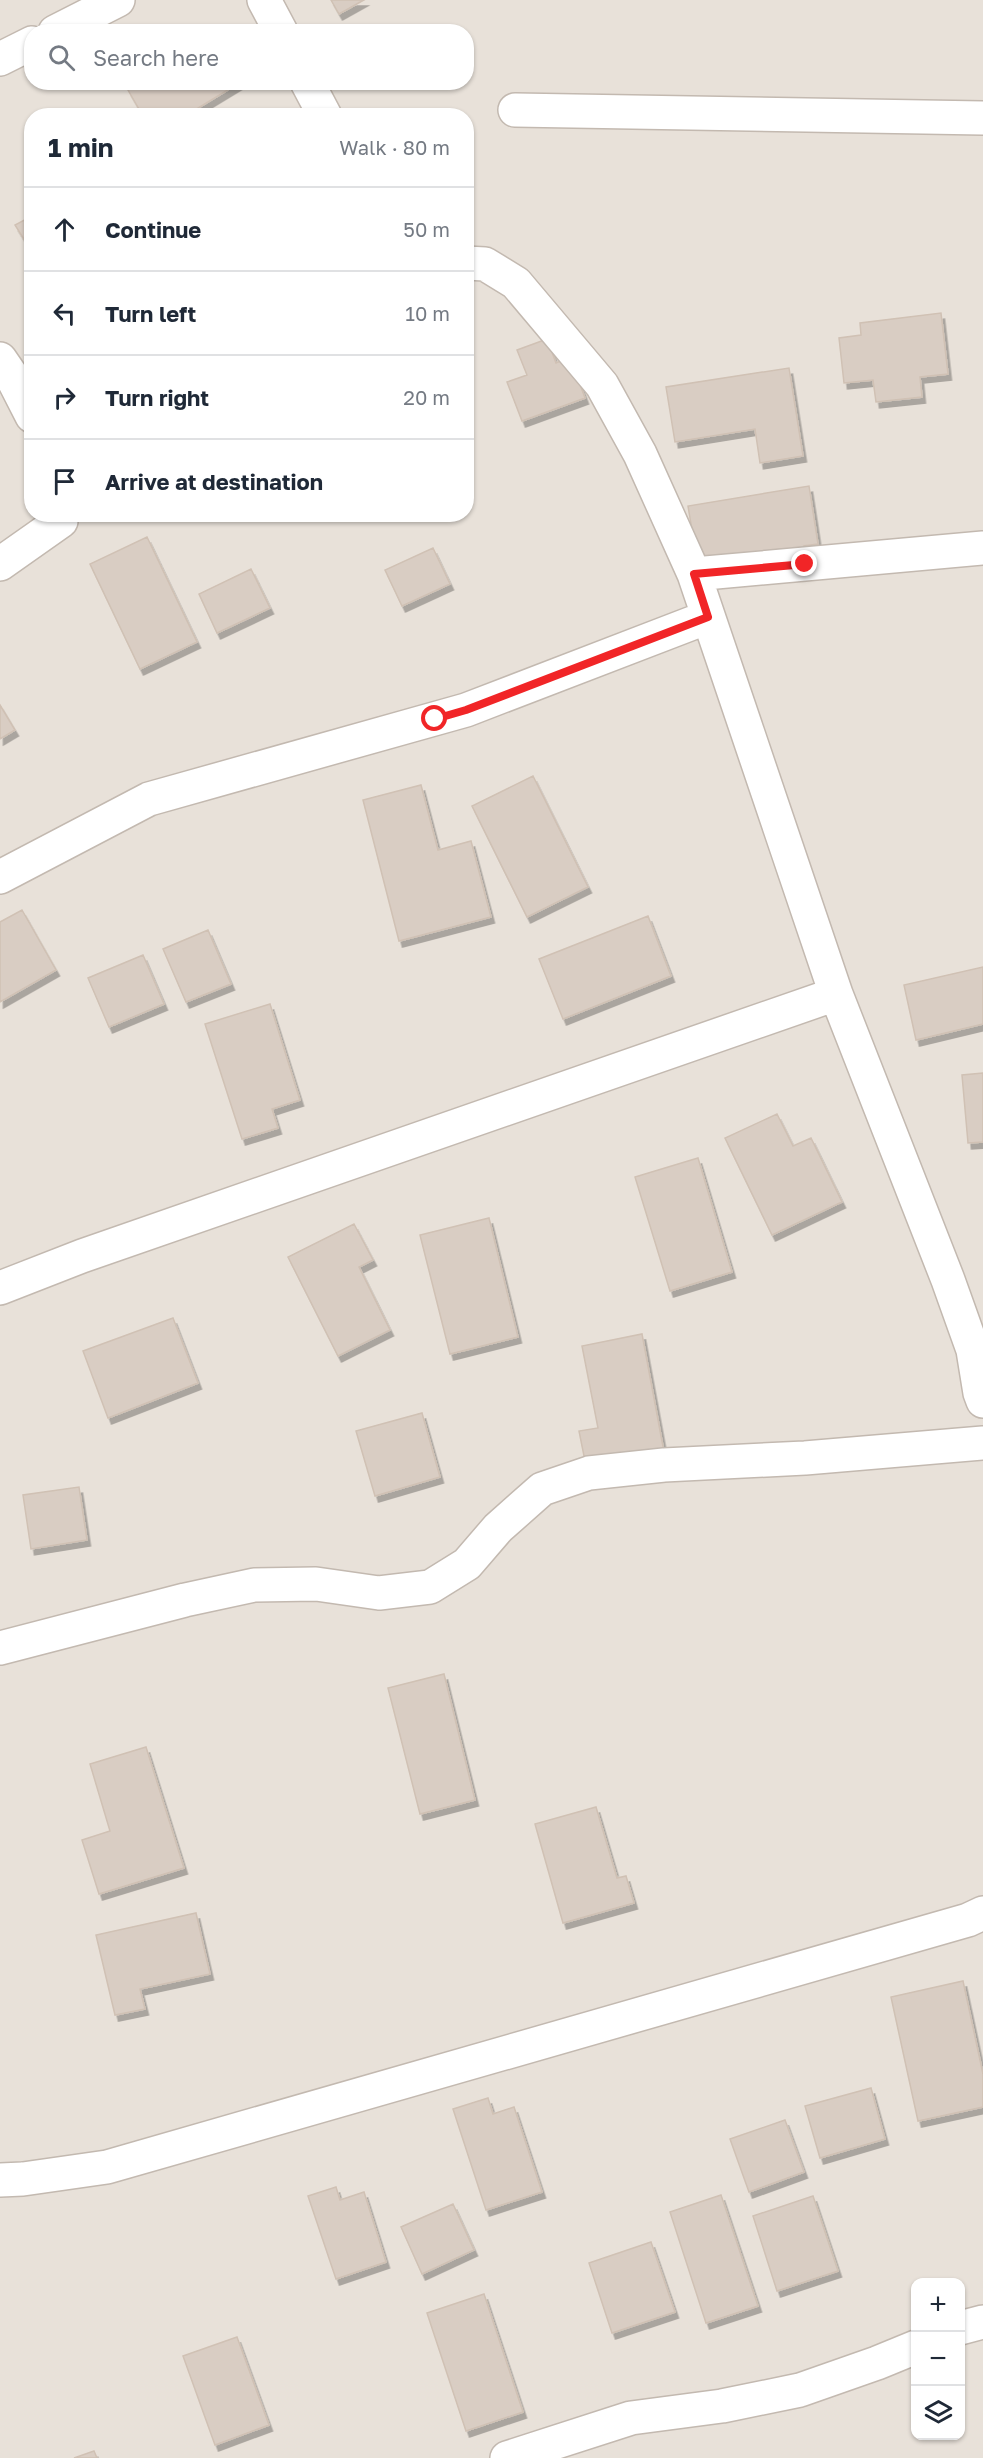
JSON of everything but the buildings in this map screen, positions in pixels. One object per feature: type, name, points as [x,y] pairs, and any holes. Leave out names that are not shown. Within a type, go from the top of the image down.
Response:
[{"type":"street","points":[[71,24],[118,0]]},
{"type":"street","points":[[264,0],[277,24]]},
{"type":"street","points":[[0,59],[24,48]]},
{"type":"street","points":[[311,90],[321,108]]},
{"type":"street","points":[[515,110],[983,118]]},
{"type":"street","points":[[474,263],[485,264],[516,283],[602,385],[640,454],[694,574],[836,994],[973,1350],[983,1401]]},
{"type":"street","points":[[0,359],[24,400]]},
{"type":"street","points":[[0,564],[60,522]]},
{"type":"street","points":[[694,574],[983,548]]},
{"type":"street","points":[[0,877],[149,800],[466,710],[708,617]]},
{"type":"street","points":[[0,1288],[82,1256],[836,994]]},
{"type":"street","points":[[0,1648],[185,1600],[255,1585],[316,1584],[379,1593],[430,1587],[467,1564],[498,1528],[542,1489],[589,1473],[983,1443]]},
{"type":"street","points":[[0,2180],[107,2168],[968,1920],[983,1912]]},
{"type":"street","points":[[965,2327],[983,2322]]},
{"type":"street","points":[[507,2458],[631,2418],[722,2406],[800,2390],[911,2349]]},
{"type":"shaded area","points":[[0,0],[983,0],[983,2458],[0,2458]]},
{"type":"route","points":[[435,719],[466,710],[708,617],[694,574],[805,564]]}]
